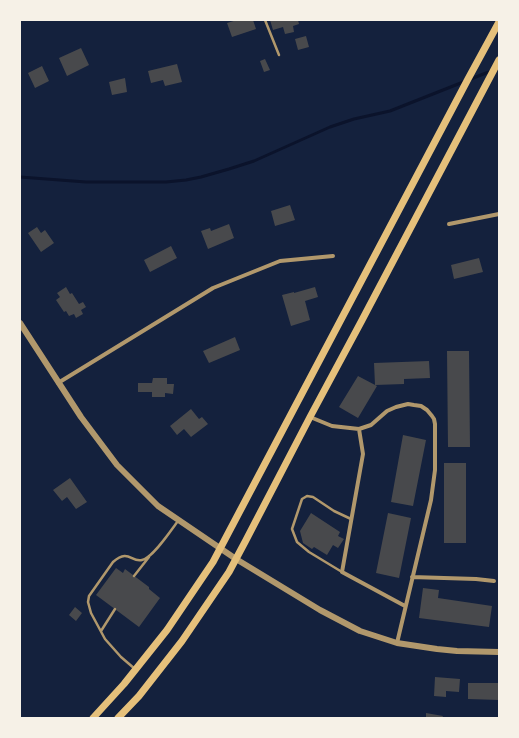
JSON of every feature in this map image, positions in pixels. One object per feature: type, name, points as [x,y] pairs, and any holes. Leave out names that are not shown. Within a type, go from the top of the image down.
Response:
[{"type":"main road","points":[[93,718],[136,670],[167,630],[213,562],[499,22]]},
{"type":"main road","points":[[118,718],[139,696],[182,641],[236,559],[499,60]]},
{"type":"street","points":[[449,224],[499,214]]},
{"type":"street","points":[[58,382],[213,288],[280,261],[333,256]]},
{"type":"street","points":[[20,323],[81,417],[117,465],[158,506],[236,559],[320,610],[360,631],[397,643],[457,651],[499,652]]},
{"type":"street","points":[[310,417],[332,426],[359,429],[371,424],[387,411],[408,404],[421,406],[427,410],[436,424],[436,470],[431,500],[397,643]]},
{"type":"street","points":[[359,429],[363,454],[342,572],[405,606]]},
{"type":"street","points":[[412,577],[476,579],[494,582]]},
{"type":"lane","points":[[265,20],[279,55]]},
{"type":"lane","points":[[342,572],[308,552],[297,542],[292,529],[302,499],[306,496],[313,497],[351,519]]},
{"type":"lane","points":[[136,670],[121,657],[105,639],[91,614],[88,602],[89,596],[113,562],[118,558],[125,556],[137,560],[143,560],[162,544],[179,520]]},
{"type":"lane","points":[[134,576],[150,555]]},
{"type":"lane","points":[[100,630],[115,609]]},
{"type":"building","points":[[237,20],[253,20],[256,29],[232,37],[227,23]]},
{"type":"building","points":[[270,20],[298,20],[299,24],[293,26],[294,32],[285,34],[283,27],[273,30]]},
{"type":"building","points":[[306,36],[309,47],[298,50],[295,39]]},
{"type":"building","points":[[81,48],[89,65],[67,76],[59,58]]},
{"type":"building","points":[[265,59],[270,70],[264,72],[260,61]]},
{"type":"building","points":[[177,64],[182,82],[165,86],[163,80],[151,83],[148,71]]},
{"type":"building","points":[[42,66],[49,81],[35,88],[28,73]]},
{"type":"building","points":[[125,78],[127,92],[112,95],[109,82]]},
{"type":"building","points":[[290,205],[295,220],[275,226],[271,211]]},
{"type":"building","points":[[229,224],[234,238],[208,249],[201,231],[210,228],[211,231]]},
{"type":"building","points":[[37,227],[41,233],[45,230],[54,243],[41,252],[28,233]]},
{"type":"building","points":[[171,246],[177,258],[150,272],[144,260]]},
{"type":"building","points":[[479,258],[483,272],[454,279],[451,265]]},
{"type":"building","points":[[66,287],[79,304],[83,302],[86,307],[81,310],[83,314],[76,318],[74,314],[69,316],[66,311],[64,312],[56,300],[60,297],[57,293]]},
{"type":"building","points":[[315,287],[318,297],[305,301],[310,320],[291,326],[282,295]]},
{"type":"building","points":[[235,337],[240,350],[209,363],[203,351]]},
{"type":"building","points":[[447,351],[469,351],[470,447],[448,447]]},
{"type":"building","points":[[429,361],[430,378],[404,379],[404,384],[375,385],[374,363]]},
{"type":"building","points":[[358,376],[377,386],[358,418],[339,407]]},
{"type":"building","points":[[153,378],[167,378],[167,384],[174,384],[173,394],[165,393],[165,397],[152,397],[152,392],[138,392],[138,383],[152,383]]},
{"type":"building","points":[[191,409],[199,419],[202,417],[208,424],[191,437],[184,429],[177,435],[170,426]]},
{"type":"building","points":[[403,435],[426,440],[413,506],[391,502]]},
{"type":"building","points":[[444,463],[466,463],[466,543],[444,543]]},
{"type":"building","points":[[70,478],[87,502],[76,509],[67,497],[62,501],[53,490]]},
{"type":"building","points":[[311,513],[340,532],[338,536],[344,539],[338,548],[333,545],[327,555],[314,547],[312,549],[303,543],[300,531]]},
{"type":"building","points":[[388,513],[411,518],[399,578],[376,573]]},
{"type":"building","points":[[116,568],[123,573],[125,569],[149,587],[149,589],[160,598],[139,627],[96,595]]},
{"type":"building","points":[[423,588],[439,590],[438,598],[492,606],[489,627],[419,618]]},
{"type":"building","points":[[75,607],[82,613],[76,621],[69,615]]},
{"type":"building","points":[[435,677],[460,679],[459,692],[446,691],[446,697],[434,696]]},
{"type":"building","points":[[468,683],[499,683],[499,700],[468,699]]},
{"type":"building","points":[[426,713],[443,716],[442,718],[426,718]]},
{"type":"waterway","points":[[20,177],[86,182],[166,182],[201,177],[254,161],[330,127],[354,119],[390,111],[499,69]]}]
